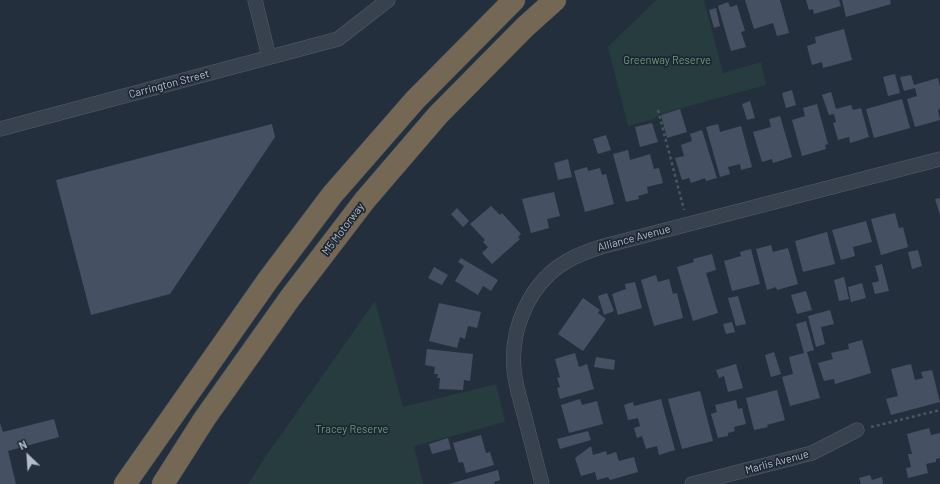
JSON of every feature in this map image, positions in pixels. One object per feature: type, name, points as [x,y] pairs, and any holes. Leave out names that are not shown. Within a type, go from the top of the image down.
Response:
[{"type":"highway","points":[[125,484],[268,280],[332,195],[415,100],[514,0]]},
{"type":"highway","name":"M5 Motorway","points":[[163,484],[205,418],[290,298],[365,200],[438,115],[524,27],[555,0]]},
{"type":"street","points":[[255,0],[269,57]]},
{"type":"street","name":"Carrington Street","points":[[0,129],[338,40],[388,0]]},
{"type":"street","name":"Alliance Avenue","points":[[542,484],[517,388],[514,369],[514,348],[516,328],[525,307],[541,284],[551,273],[567,261],[586,252],[604,246],[940,159]]},
{"type":"street","name":"Marlis Avenue","points":[[692,484],[812,453],[857,430]]},
{"type":"path","points":[[658,110],[688,224]]},
{"type":"path","points":[[857,430],[879,426],[940,410]]},
{"type":"green space","name":"Greenway Reserve","points":[[656,0],[704,0],[723,73],[761,62],[766,85],[660,114],[654,119],[628,126],[608,47]]},
{"type":"green space","name":"Tracey Reserve","points":[[375,301],[403,407],[496,384],[505,422],[414,446],[423,484],[248,484],[266,456]]},
{"type":"building","points":[[745,0],[780,0],[789,33],[777,36],[773,23],[754,29]]},
{"type":"building","points":[[806,0],[839,0],[841,6],[814,14],[813,9],[809,10]]},
{"type":"building","points":[[842,0],[890,0],[891,4],[846,17]]},
{"type":"building","points":[[728,2],[730,7],[737,5],[745,31],[741,32],[746,47],[731,51],[718,6]]},
{"type":"building","points":[[716,8],[720,26],[714,28],[709,10]]},
{"type":"building","points":[[844,29],[852,60],[823,68],[822,62],[812,65],[807,46],[816,43],[815,37]]},
{"type":"building","points":[[895,74],[900,93],[888,96],[883,77]]},
{"type":"building","points":[[911,75],[914,85],[938,78],[940,87],[940,109],[938,110],[940,120],[915,127],[907,99],[917,96],[915,88],[904,91],[900,77]]},
{"type":"building","points":[[792,90],[796,105],[786,108],[782,93]]},
{"type":"building","points":[[831,92],[836,109],[851,105],[853,110],[861,108],[869,137],[850,143],[849,137],[838,140],[833,123],[836,122],[834,114],[829,115],[822,95]]},
{"type":"building","points":[[902,99],[910,128],[874,138],[866,109]]},
{"type":"building","points":[[750,101],[755,118],[747,120],[742,104]]},
{"type":"building","points":[[817,104],[828,144],[825,145],[826,149],[802,156],[792,120],[805,116],[803,108]]},
{"type":"building","points":[[680,109],[687,132],[667,138],[661,115]]},
{"type":"building","points":[[780,116],[792,157],[773,163],[772,159],[762,162],[753,132],[771,127],[769,119]]},
{"type":"building","points":[[652,123],[658,142],[640,147],[635,127]]},
{"type":"building","points":[[272,124],[275,137],[170,294],[91,315],[56,180]]},
{"type":"building","points":[[718,124],[720,132],[741,126],[752,167],[741,170],[740,164],[728,167],[730,174],[720,177],[706,127]]},
{"type":"building","points":[[702,130],[717,178],[706,181],[705,178],[691,183],[689,178],[682,180],[675,158],[684,156],[681,145],[692,141],[690,134]]},
{"type":"building","points":[[606,135],[611,150],[598,154],[593,139]]},
{"type":"building","points":[[628,150],[630,160],[650,154],[654,169],[659,168],[663,183],[647,187],[648,193],[638,196],[639,199],[626,202],[613,154]]},
{"type":"building","points":[[568,159],[572,177],[558,180],[554,163]]},
{"type":"building","points":[[587,167],[588,171],[600,168],[602,175],[606,174],[614,204],[585,212],[574,171]]},
{"type":"building","points":[[554,192],[560,216],[547,219],[549,228],[531,233],[522,199]]},
{"type":"building","points":[[940,198],[940,215],[935,199]]},
{"type":"building","points":[[491,206],[500,215],[502,213],[521,234],[518,237],[520,239],[492,264],[482,253],[488,247],[483,242],[485,240],[470,224]]},
{"type":"building","points":[[457,208],[469,221],[463,227],[451,214]]},
{"type":"building","points":[[895,213],[899,228],[903,227],[908,247],[881,255],[871,219]]},
{"type":"building","points":[[866,221],[872,242],[853,247],[855,256],[841,260],[832,230]]},
{"type":"building","points":[[827,232],[835,264],[803,272],[795,241]]},
{"type":"building","points":[[771,245],[773,252],[788,248],[798,284],[777,290],[776,287],[767,290],[756,249]]},
{"type":"building","points":[[751,249],[760,284],[732,291],[724,261],[741,256],[740,252]]},
{"type":"building","points":[[918,250],[922,266],[912,269],[908,252]]},
{"type":"building","points":[[712,254],[716,270],[706,273],[718,313],[693,321],[677,267],[694,262],[693,259]]},
{"type":"building","points":[[461,258],[498,280],[491,291],[483,286],[478,295],[455,281],[464,266],[458,262]]},
{"type":"building","points":[[882,264],[889,291],[875,294],[872,283],[879,281],[875,266]]},
{"type":"building","points":[[434,267],[448,275],[442,285],[428,278]]},
{"type":"building","points":[[656,275],[658,282],[669,279],[673,294],[677,293],[683,318],[654,326],[641,280]]},
{"type":"building","points":[[844,277],[849,299],[839,301],[834,280]]},
{"type":"building","points":[[635,282],[642,308],[618,315],[612,294],[626,289],[625,284]]},
{"type":"building","points":[[862,283],[866,298],[851,302],[848,287]]},
{"type":"building","points":[[806,291],[812,310],[797,314],[791,295]]},
{"type":"building","points":[[607,293],[614,311],[604,315],[598,296]]},
{"type":"building","points":[[738,296],[746,324],[736,326],[728,298]]},
{"type":"building","points":[[583,298],[600,310],[598,313],[606,319],[583,351],[558,334]]},
{"type":"building","points":[[439,303],[481,312],[477,328],[468,326],[465,339],[460,337],[457,348],[429,341]]},
{"type":"building","points":[[830,310],[834,324],[821,327],[825,344],[816,347],[808,316]]},
{"type":"building","points":[[806,321],[814,350],[807,352],[820,398],[790,406],[782,377],[793,374],[789,357],[804,353],[796,324]]},
{"type":"building","points":[[732,322],[735,332],[726,334],[723,324]]},
{"type":"building","points":[[862,340],[871,373],[835,384],[834,379],[824,381],[818,363],[833,359],[831,353],[849,349],[848,344]]},
{"type":"building","points":[[427,349],[473,354],[470,381],[464,380],[463,390],[439,389],[440,378],[437,378],[438,374],[434,374],[435,367],[425,365]]},
{"type":"building","points":[[774,352],[781,374],[771,377],[765,355]]},
{"type":"building","points":[[575,353],[579,367],[587,364],[594,389],[560,399],[557,388],[560,387],[557,378],[560,377],[555,359]]},
{"type":"building","points":[[596,357],[615,360],[614,370],[594,367]]},
{"type":"building","points":[[736,364],[743,388],[728,392],[724,376],[719,378],[716,370]]},
{"type":"building","points":[[911,364],[915,380],[923,378],[921,372],[932,370],[940,402],[891,415],[886,399],[898,396],[891,369]]},
{"type":"building","points":[[777,390],[785,420],[767,425],[768,427],[754,430],[746,398]]},
{"type":"building","points":[[700,391],[713,441],[682,449],[668,399]]},
{"type":"building","points":[[580,399],[582,405],[597,401],[603,424],[569,433],[561,405]]},
{"type":"building","points":[[661,399],[675,450],[659,455],[657,446],[646,449],[642,436],[637,438],[634,428],[640,426],[638,418],[628,420],[624,405],[633,402],[634,406]]},
{"type":"building","points":[[736,400],[738,409],[742,408],[746,424],[734,427],[735,431],[728,433],[728,436],[718,438],[711,414],[717,412],[715,405]]},
{"type":"building","points":[[54,419],[59,437],[8,451],[16,484],[0,484],[0,423],[3,432]]},
{"type":"building","points":[[929,428],[931,435],[940,433],[940,458],[936,459],[936,462],[926,464],[928,473],[908,478],[906,468],[911,467],[908,454],[912,454],[907,434]]},
{"type":"building","points":[[588,431],[591,440],[560,449],[557,439]]},
{"type":"building","points":[[481,435],[486,453],[490,452],[494,465],[466,473],[463,462],[459,463],[453,443]]},
{"type":"building","points":[[448,438],[451,449],[432,454],[429,444]]},
{"type":"building","points":[[591,446],[593,455],[606,451],[607,455],[616,452],[619,461],[634,457],[638,472],[610,480],[608,477],[597,480],[595,472],[581,476],[575,458]]},
{"type":"building","points":[[498,470],[500,480],[494,482],[495,484],[449,484]]},
{"type":"building","points":[[870,475],[872,480],[882,477],[883,484],[861,484],[859,478]]}]
